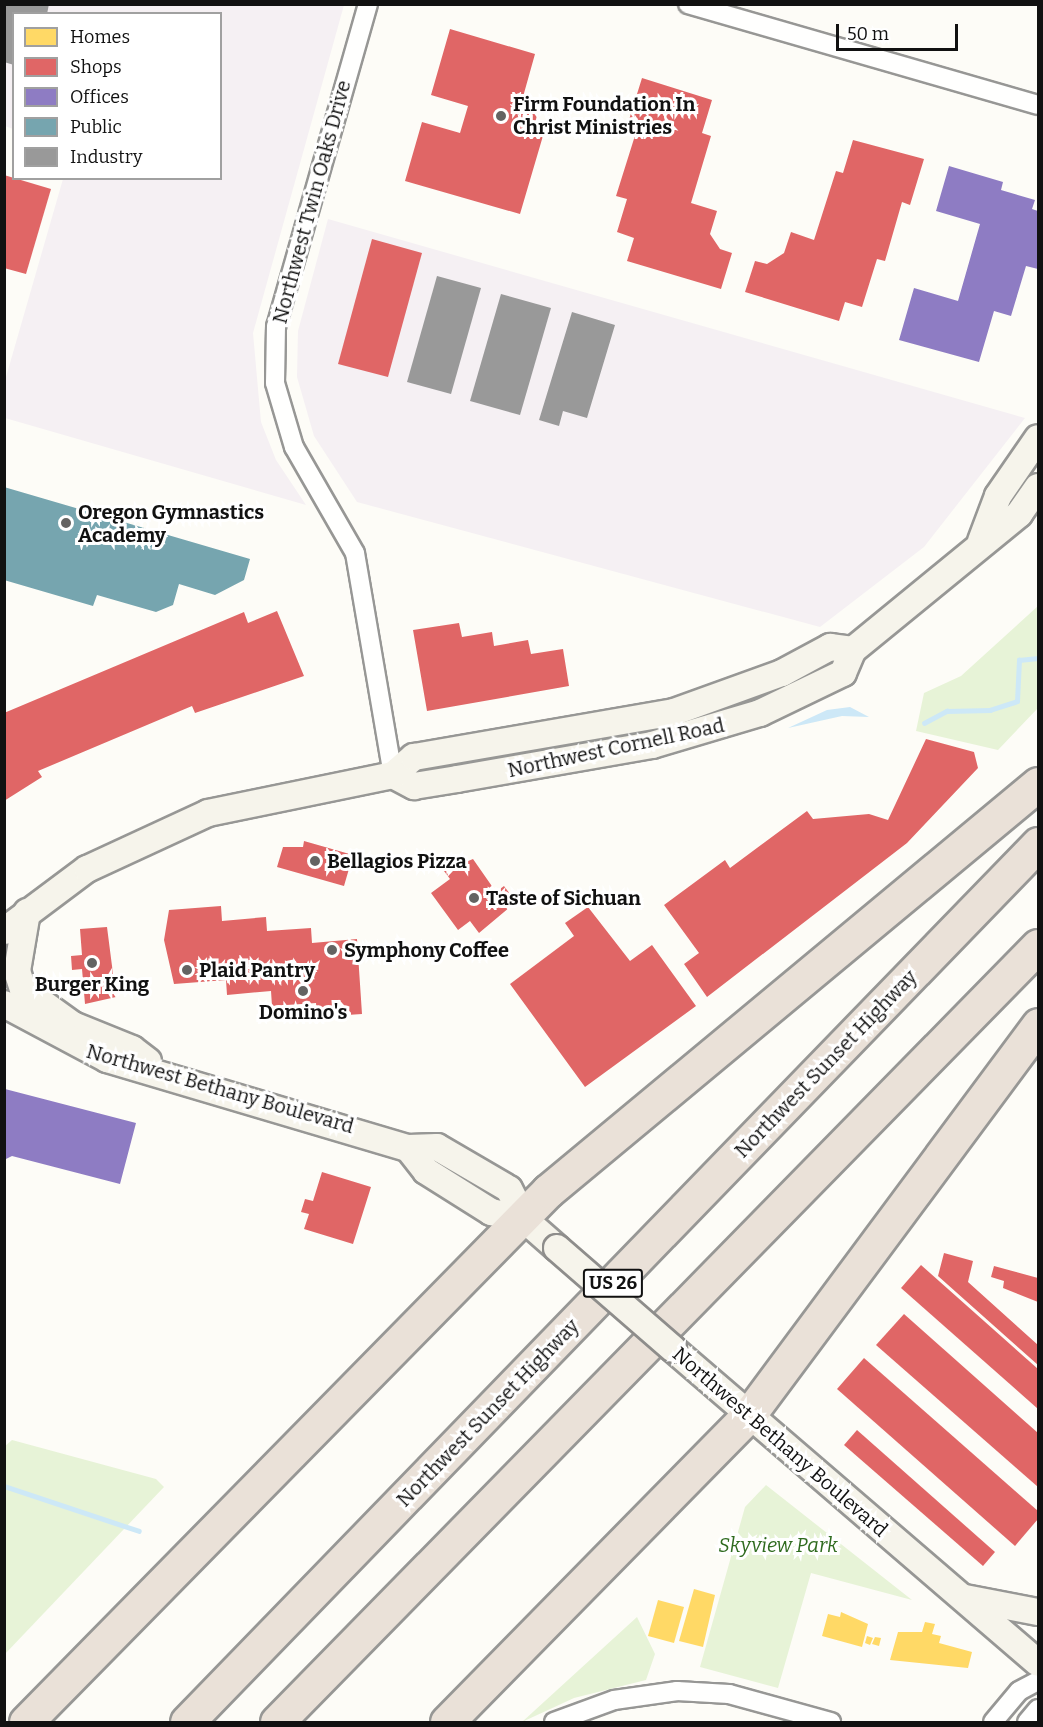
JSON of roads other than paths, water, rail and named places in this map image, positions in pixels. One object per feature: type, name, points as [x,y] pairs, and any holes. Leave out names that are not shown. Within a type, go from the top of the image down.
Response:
[{"type":"highway","points":[[27,1722],[495,1241],[524,1219],[548,1191],[1038,784]]},
{"type":"highway","name":"Northwest Sunset Highway","points":[[187,1722],[1038,844]]},
{"type":"highway","points":[[277,1722],[1038,946]]},
{"type":"highway","points":[[447,1722],[748,1416],[1038,1024]]},
{"type":"main road","name":"Northwest Cornell Road","points":[[981,541],[998,496],[1038,438]]},
{"type":"main road","name":"Northwest Cornell Road","points":[[393,775],[414,786],[708,731],[843,673],[853,650],[921,598],[981,541],[1019,514],[1038,487]]},
{"type":"main road","points":[[4,931],[27,912],[111,856],[208,813],[393,775]]},
{"type":"main road","points":[[27,912],[17,971],[23,989],[51,1012],[132,1049],[165,1075]]},
{"type":"main road","name":"Northwest Bethany Boulevard","points":[[4,1004],[87,1051],[408,1148],[426,1170],[491,1212],[524,1219],[709,1379],[748,1416],[1038,1663]]},
{"type":"main road","points":[[960,1596],[1038,1612]]},
{"type":"street","name":"Northwest Twin Oaks Drive","points":[[368,4],[276,326],[275,382],[294,447],[356,554],[393,775]]},
{"type":"street","points":[[688,4],[1038,105]]},
{"type":"street","points":[[993,1722],[1019,1691],[1038,1681]]},
{"type":"street","points":[[554,1722],[578,1711],[652,1692],[704,1691],[771,1714],[831,1722]]},
{"type":"street","points":[[1027,1722],[1038,1709]]},
{"type":"water","points":[[850,707],[869,717],[842,716],[788,728],[827,710]]},
{"type":"waterway","points":[[924,723],[947,711],[990,710],[1017,701],[1019,660],[1038,658]]},
{"type":"waterway","points":[[4,1486],[139,1531]]},
{"type":"place","name":"Firm Foundation In Christ Ministries","points":[[501,116]]},
{"type":"place","name":"Oregon Gymnastics Academy","points":[[66,523]]},
{"type":"place","name":"Bellagios Pizza","points":[[315,861]]},
{"type":"place","name":"Taste of Sichuan","points":[[474,898]]},
{"type":"place","name":"Symphony Coffee","points":[[332,950]]},
{"type":"place","name":"Burger King","points":[[92,963]]},
{"type":"place","name":"Plaid Pantry","points":[[187,970]]},
{"type":"place","name":"Domino's","points":[[303,991]]},
{"type":"park label","name":"Skyview Park","points":[[778,1545]]}]
